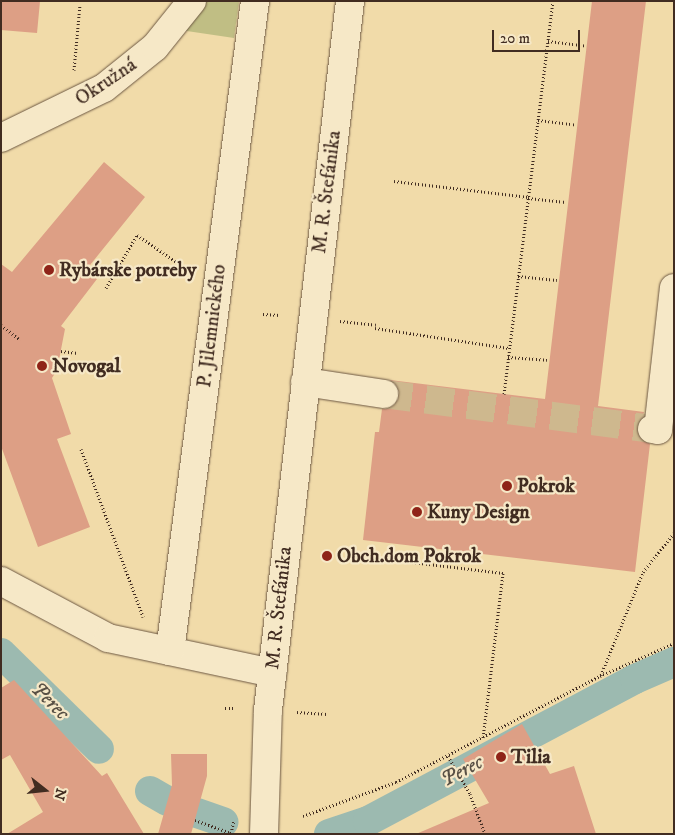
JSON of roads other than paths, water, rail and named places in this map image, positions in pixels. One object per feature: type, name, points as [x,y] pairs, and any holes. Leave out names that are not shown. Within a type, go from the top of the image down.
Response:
[{"type":"street","name":"Okružná","points":[[1,138],[104,88],[155,47],[192,1]]},
{"type":"street","name":"P. Jilemnického","points":[[170,652],[255,1]]},
{"type":"street","name":"M. R. Štefánika","points":[[264,834],[272,673],[350,1]]},
{"type":"street","points":[[655,430],[674,288]]},
{"type":"street","points":[[305,382],[384,394]]},
{"type":"street","points":[[1,581],[108,638],[272,673]]},
{"type":"waterway","name":"Perec","points":[[1,653],[99,749]]},
{"type":"waterway","name":"Perec","points":[[329,834],[368,821],[635,679],[674,662]]},
{"type":"waterway","name":"Perec","points":[[150,791],[167,801]]},
{"type":"waterway","name":"Perec","points":[[197,813],[223,822]]},
{"type":"tunnel","points":[[384,394],[652,429]]},
{"type":"place","name":"Rybárske potreby","points":[[49,270]]},
{"type":"place","name":"Novogal","points":[[42,366]]},
{"type":"place","name":"Pokrok","points":[[507,486]]},
{"type":"place","name":"Kuny Design","points":[[417,512]]},
{"type":"place","name":"Obch.dom Pokrok","points":[[327,556]]},
{"type":"place","name":"Tilia","points":[[501,757]]}]
